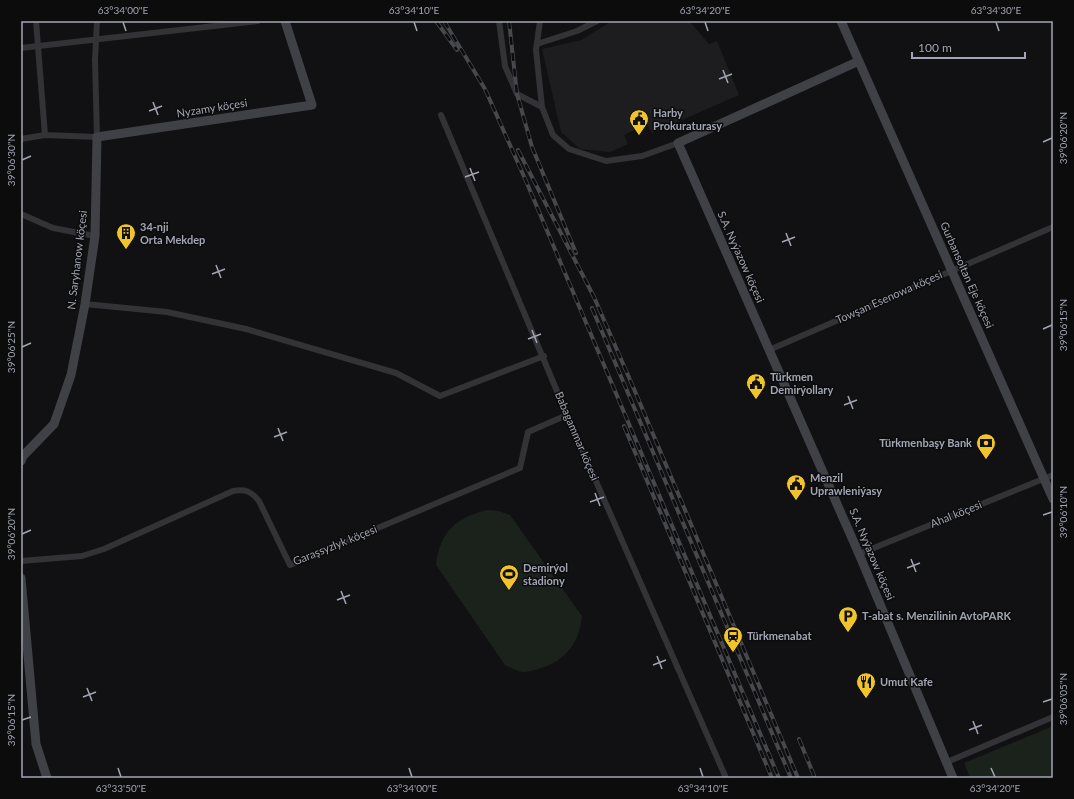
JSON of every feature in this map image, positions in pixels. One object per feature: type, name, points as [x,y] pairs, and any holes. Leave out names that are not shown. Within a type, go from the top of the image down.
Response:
[{"type":"street","points":[[36,21],[45,135]]},
{"type":"street","name":"N. Saryhanow köçesi","points":[[21,461],[54,424],[71,375],[85,304],[95,236],[97,138],[95,60],[97,21]]},
{"type":"street","points":[[21,48],[97,38],[258,21]]},
{"type":"street","name":"Nyzamy köçesi","points":[[21,139],[45,135],[97,138],[312,105],[285,21]]},
{"type":"street","points":[[499,21],[505,66],[517,94],[542,107]]},
{"type":"street","points":[[540,21],[537,44],[542,107],[553,135],[569,149],[606,161],[642,156],[678,143],[859,61]]},
{"type":"street","points":[[537,44],[577,31],[597,21]]},
{"type":"street","name":"Gurbansoltan Eje köçesi","points":[[841,21],[1053,500]]},
{"type":"street","name":"Babagammar köçesi","points":[[441,115],[544,356],[567,415],[726,778]]},
{"type":"street","name":"S.A. Nyýazow köçesi","points":[[678,143],[859,554],[953,778]]},
{"type":"street","points":[[21,214],[53,228],[95,236]]},
{"type":"street","name":"Towşan Esenowa köçesi","points":[[769,350],[1053,227]]},
{"type":"street","points":[[85,304],[167,312],[246,329],[396,373],[440,396],[544,356]]},
{"type":"street","name":"Garaşsyzlyk köçesi","points":[[21,561],[82,556],[104,549],[233,490],[244,490],[253,493],[259,501],[290,565],[520,468],[528,432],[567,415]]},
{"type":"street","name":"Ahal köçesi","points":[[859,554],[1053,474]]},
{"type":"street","points":[[21,578],[36,744],[47,778]]},
{"type":"street","points":[[947,762],[1053,717]]},
{"type":"shaded area","points":[[612,21],[689,21],[709,44],[717,41],[739,95],[652,133],[647,124],[624,135],[628,144],[610,152],[580,149],[561,132],[542,49],[581,40]]},
{"type":"shaded area","name":"Demirýol stadiony","points":[[487,510],[499,511],[510,515],[582,616],[581,625],[575,642],[564,655],[550,665],[523,672],[505,665],[436,565],[441,544],[445,535],[451,528],[466,517]]},
{"type":"shaded area","points":[[1053,726],[1053,778],[970,778],[964,763]]},
{"type":"railway","points":[[436,21],[457,50]]},
{"type":"railway","points":[[444,21],[485,89],[526,181],[779,778]]},
{"type":"railway","points":[[509,21],[517,94],[532,147],[576,253]]},
{"type":"railway","points":[[518,150],[594,297],[798,778]]},
{"type":"railway","points":[[592,308],[791,778]]},
{"type":"railway","points":[[624,426],[772,778]]},
{"type":"railway","points":[[799,739],[815,778]]},
{"type":"place","name":"Harby Prokuraturasy","points":[[639,136]]},
{"type":"place","name":"34-nji Orta Mekdep","points":[[126,250]]},
{"type":"place","name":"Türkmen Demirýollary","points":[[756,400]]},
{"type":"place","name":"Türkmenbaşy Bank","points":[[986,460]]},
{"type":"place","name":"Menzil Uprawleniýasy","points":[[796,501]]},
{"type":"place","name":"Demirýol stadiony","points":[[509,591]]},
{"type":"place","name":"T-abat s. Menzilinin AvtoPARK","points":[[848,633]]},
{"type":"place","name":"Türkmenabat","points":[[733,653]]},
{"type":"place","name":"Umut Kafe","points":[[866,699]]}]
